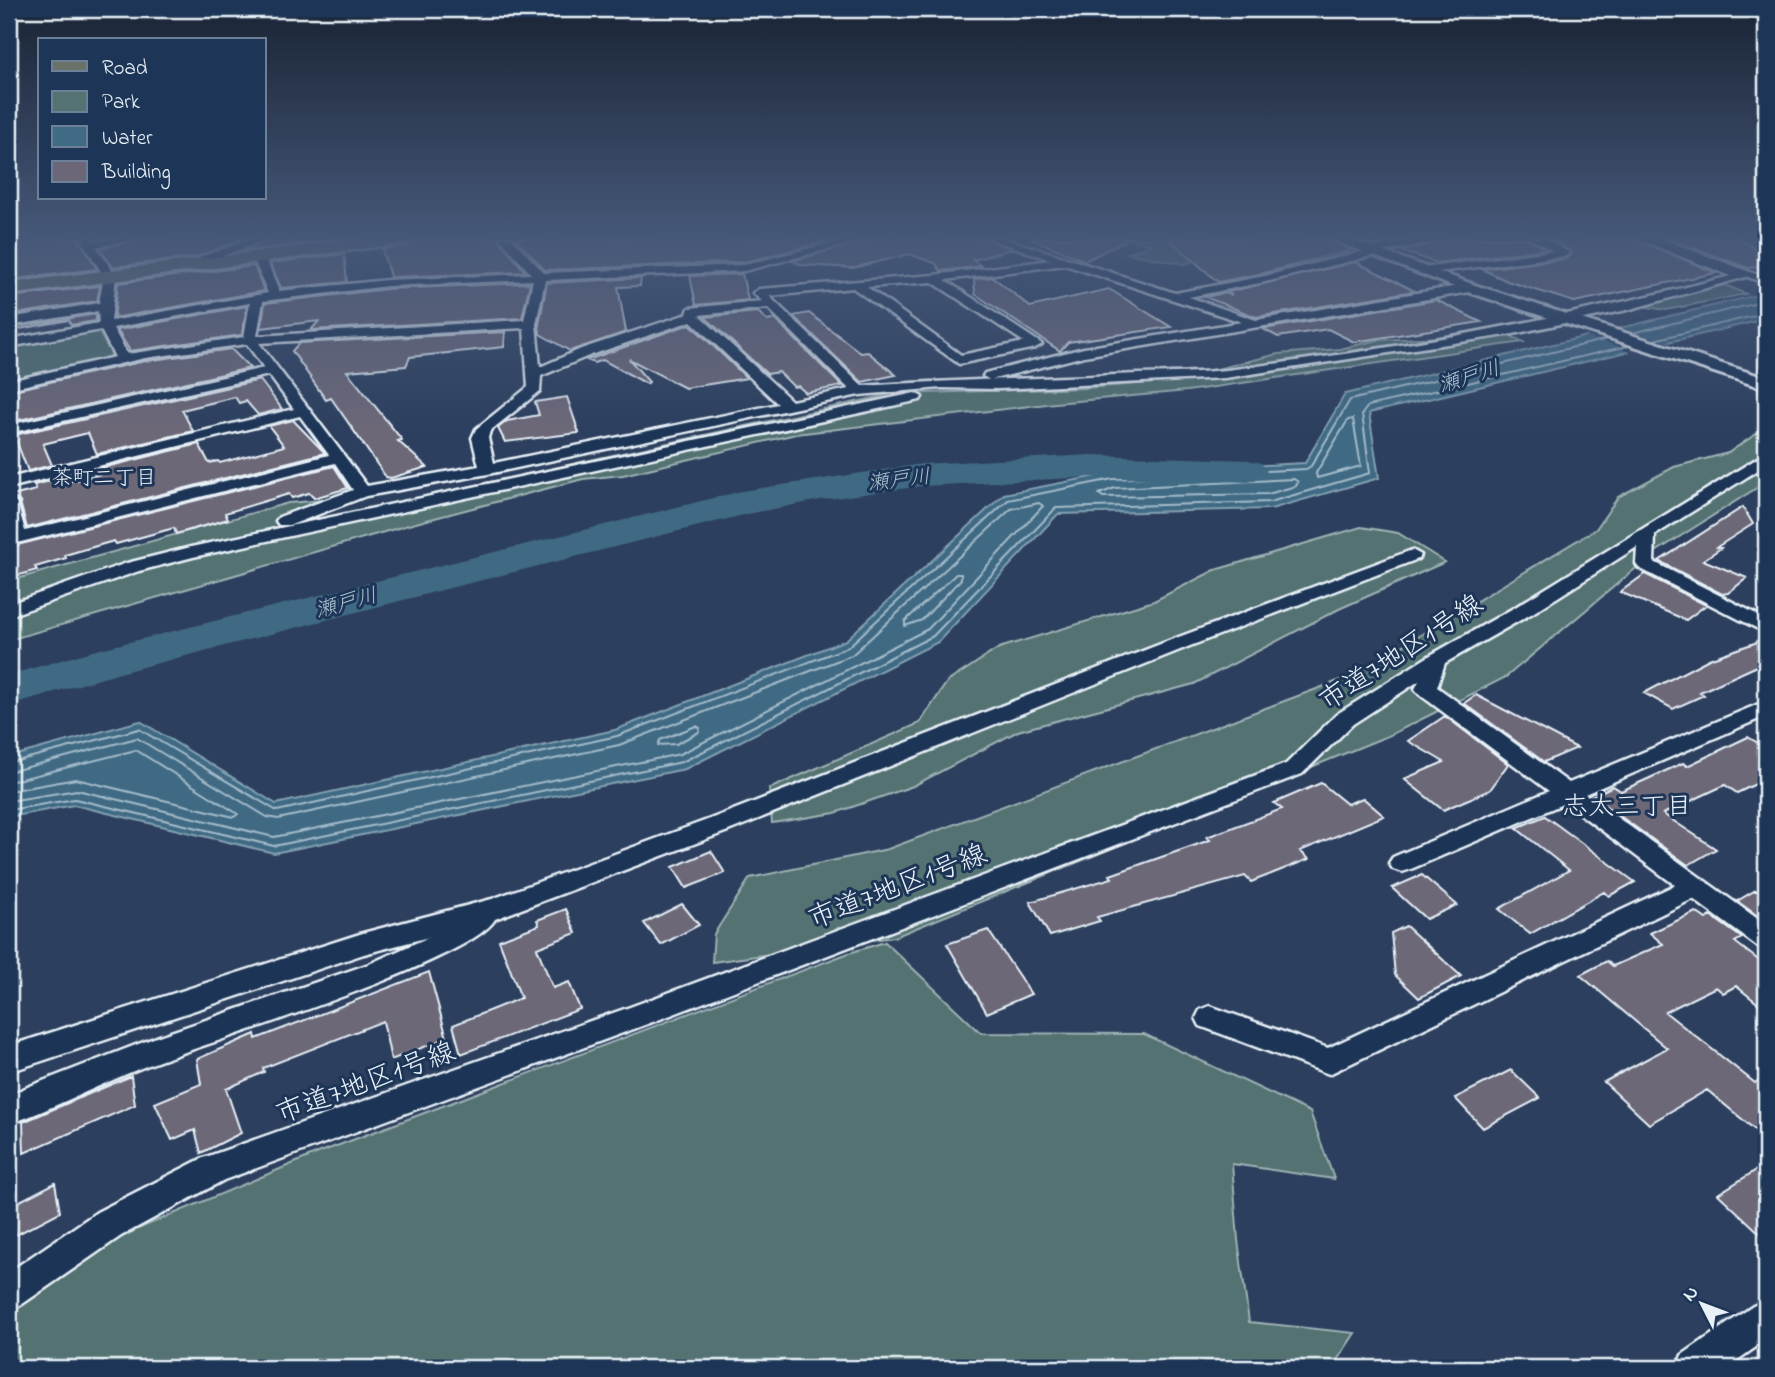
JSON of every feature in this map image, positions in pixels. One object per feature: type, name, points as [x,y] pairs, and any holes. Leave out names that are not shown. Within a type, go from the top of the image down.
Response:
[{"type":"street","points":[[105,302],[104,325],[124,361]]},
{"type":"street","points":[[9,343],[233,302]]},
{"type":"street","points":[[256,302],[250,340],[362,492]]},
{"type":"street","points":[[488,469],[480,438],[483,429],[535,388],[530,324],[535,302]]},
{"type":"street","points":[[880,302],[959,360],[1035,344],[971,302]]},
{"type":"street","points":[[1194,302],[1255,323]]},
{"type":"street","points":[[9,610],[133,567],[256,538],[968,386],[989,377],[1084,352],[1382,302]]},
{"type":"street","points":[[1513,302],[1766,384]]},
{"type":"street","points":[[256,538],[286,520],[362,492],[488,469],[859,391],[941,384],[968,386],[1225,374],[1571,321],[1641,302]]},
{"type":"street","points":[[693,316],[693,311],[773,304],[859,391]]},
{"type":"street","points":[[9,322],[104,306]]},
{"type":"street","points":[[535,374],[586,352],[693,316]]},
{"type":"street","points":[[693,316],[788,405]]},
{"type":"street","points":[[9,385],[187,348],[250,340],[339,332],[530,324]]},
{"type":"street","points":[[9,429],[271,370]]},
{"type":"street","points":[[9,482],[303,411]]},
{"type":"street","points":[[9,503],[13,538],[338,457]]},
{"type":"street","name":"市道7地区1号線","points":[[9,1293],[109,1224],[214,1169],[640,1015],[1294,769],[1345,719],[1436,660],[1524,610],[1766,458]]},
{"type":"street","points":[[1646,534],[1645,564],[1766,627]]},
{"type":"street","points":[[9,1059],[363,944],[497,908],[719,825],[1182,642],[1412,555]]},
{"type":"street","points":[[1436,660],[1426,689],[1766,939]]},
{"type":"street","points":[[1402,863],[1766,708]]},
{"type":"street","points":[[1210,1018],[1329,1061],[1694,887]]},
{"type":"street","points":[[9,1110],[42,1094],[215,1028],[391,968],[446,943],[497,908]]},
{"type":"street","points":[[1695,1368],[1766,1319]]},
{"type":"green space","points":[[1657,302],[1705,302],[1666,310],[1642,306]]},
{"type":"green space","points":[[97,329],[114,359],[9,381],[9,347]]},
{"type":"green space","points":[[1507,334],[1523,342],[1187,391],[1055,403],[796,434],[623,475],[583,479],[412,524],[9,640],[9,581],[288,503],[325,500],[316,520],[892,394],[1086,388],[1164,382],[1278,354],[1340,349],[1378,340]]},
{"type":"green space","points":[[1766,433],[1766,482],[1654,553],[1506,677],[1390,735],[894,937],[712,962],[714,934],[750,878],[888,849],[1354,675],[1596,529],[1618,497],[1674,467],[1728,453],[1756,434]]},
{"type":"green space","points":[[1361,527],[1398,533],[1445,562],[1339,609],[1194,684],[1018,731],[913,786],[835,813],[772,823],[769,789],[920,723],[947,682],[999,648],[1154,601],[1215,570]]},
{"type":"green space","points":[[885,942],[981,1033],[1144,1034],[1310,1112],[1334,1179],[1232,1164],[1238,1240],[1249,1322],[1355,1333],[1332,1368],[9,1368],[9,1310],[95,1247],[318,1153],[849,953]]},
{"type":"water","points":[[1727,302],[1766,302],[1766,319],[1369,413],[1379,478],[1271,509],[1058,514],[938,642],[685,769],[274,853],[74,805],[9,817],[9,757],[140,721],[276,804],[615,730],[846,640],[1004,494],[1112,473],[1305,463],[1345,394]]},
{"type":"pier","points":[[1615,327],[1676,346],[1641,354],[1625,351],[1622,347],[1583,335]]},
{"type":"building","points":[[9,302],[89,302],[9,315]]},
{"type":"building","points":[[116,302],[201,302],[114,318]]},
{"type":"building","points":[[526,302],[522,318],[311,330],[319,321],[261,328],[265,303]]},
{"type":"building","points":[[543,302],[621,302],[626,332],[570,351],[540,334]]},
{"type":"building","points":[[695,302],[724,302],[696,305]]},
{"type":"building","points":[[987,302],[1024,302],[1030,307],[1051,302],[1131,302],[1171,327],[1068,342],[1060,351]]},
{"type":"building","points":[[1218,302],[1346,302],[1256,317]]},
{"type":"building","points":[[1423,302],[1441,302],[1481,322],[1354,342],[1328,329],[1278,337],[1263,329]]},
{"type":"building","points":[[247,306],[242,335],[130,351],[117,330]]},
{"type":"building","points":[[758,312],[768,321],[775,319],[842,386],[806,393],[798,386],[794,387],[779,372],[767,374],[705,317]]},
{"type":"building","points":[[809,313],[861,353],[868,352],[896,375],[862,382],[793,316]]},
{"type":"building","points":[[96,314],[96,321],[71,325],[69,320],[9,331],[9,328]]},
{"type":"building","points":[[690,324],[747,378],[685,388],[629,359],[649,382],[647,384],[603,360],[594,363],[587,360]]},
{"type":"building","points":[[505,332],[504,347],[410,357],[406,366],[347,371],[402,440],[398,441],[427,467],[391,478],[386,477],[331,398],[326,400],[292,351],[299,343]]},
{"type":"building","points":[[231,349],[250,368],[10,422],[9,420],[9,391],[145,361]]},
{"type":"building","points":[[260,380],[282,409],[258,415],[246,401],[239,403],[235,397],[182,410],[193,431],[97,454],[88,433],[43,444],[52,465],[28,471],[14,435]]},
{"type":"building","points":[[567,397],[579,433],[505,442],[498,428],[507,421],[539,415],[535,402]]},
{"type":"building","points":[[293,420],[325,453],[27,528],[20,502],[12,496],[36,490],[34,485],[58,479],[60,484],[104,473],[102,468],[199,444],[209,463],[220,463],[284,446],[269,426]]},
{"type":"building","points":[[334,466],[348,488],[314,498],[309,493],[292,498],[289,494],[225,513],[228,519],[176,534],[174,528],[116,544],[114,541],[65,555],[66,558],[35,567],[37,570],[9,578],[9,547]]},
{"type":"building","points":[[1743,507],[1753,524],[1717,547],[1721,548],[1703,560],[1747,578],[1728,593],[1722,594],[1659,561]]},
{"type":"building","points":[[1645,574],[1706,605],[1686,620],[1620,592]]},
{"type":"building","points":[[1766,639],[1766,662],[1700,692],[1704,695],[1673,709],[1644,693],[1709,659]]},
{"type":"building","points":[[1476,695],[1577,748],[1544,762],[1464,703]]},
{"type":"building","points":[[1445,716],[1508,764],[1490,790],[1443,810],[1404,779],[1444,762],[1408,741]]},
{"type":"building","points":[[1748,737],[1766,748],[1766,779],[1737,793],[1725,785],[1663,814],[1716,849],[1688,865],[1592,796],[1613,786],[1621,791],[1683,763],[1687,766]]},
{"type":"building","points":[[1321,783],[1347,804],[1363,798],[1384,816],[1300,851],[1309,859],[1251,882],[1245,876],[1097,917],[1100,921],[1050,936],[1030,902],[1112,878],[1110,875],[1210,840],[1207,837],[1282,809],[1274,803]]},
{"type":"building","points":[[1545,816],[1635,882],[1609,896],[1604,892],[1530,934],[1499,909],[1569,870],[1516,828]]},
{"type":"building","points":[[711,851],[725,873],[686,888],[673,867]]},
{"type":"building","points":[[1422,875],[1457,905],[1426,919],[1392,888]]},
{"type":"building","points":[[1756,890],[1766,897],[1766,922],[1737,901]]},
{"type":"building","points":[[682,904],[699,925],[661,945],[644,923]]},
{"type":"building","points":[[566,909],[576,933],[537,948],[553,988],[569,982],[580,1009],[461,1054],[453,1025],[521,998],[499,940],[539,925],[537,920]]},
{"type":"building","points":[[1696,912],[1706,919],[1711,916],[1742,938],[1735,942],[1766,966],[1766,1010],[1736,986],[1723,993],[1716,987],[1665,1012],[1755,1083],[1766,1075],[1766,1139],[1707,1090],[1649,1124],[1604,1082],[1667,1048],[1580,975],[1607,961],[1613,966],[1663,944],[1650,933]]},
{"type":"building","points":[[1406,926],[1461,976],[1419,998],[1395,975],[1391,933]]},
{"type":"building","points":[[988,930],[1031,994],[987,1013],[947,944]]},
{"type":"building","points":[[429,972],[447,1038],[391,1060],[383,1021],[263,1068],[264,1072],[226,1089],[241,1133],[201,1153],[195,1130],[172,1140],[155,1103],[201,1084],[197,1059],[255,1034],[256,1039]]},
{"type":"building","points":[[1511,1070],[1540,1098],[1483,1128],[1455,1098]]},
{"type":"building","points":[[131,1076],[135,1105],[24,1153],[23,1122]]},
{"type":"building","points":[[1766,1164],[1766,1239],[1718,1194]]},
{"type":"building","points":[[55,1183],[60,1212],[16,1235],[12,1205]]},
{"type":"waterway","name":"瀬戸川","points":[[9,690],[110,661],[435,579],[742,503],[820,489],[922,475],[1091,466],[1248,471]]},
{"type":"district","name":"茶町二丁目","points":[[104,477]]},
{"type":"district","name":"志太三丁目","points":[[1627,805]]}]
